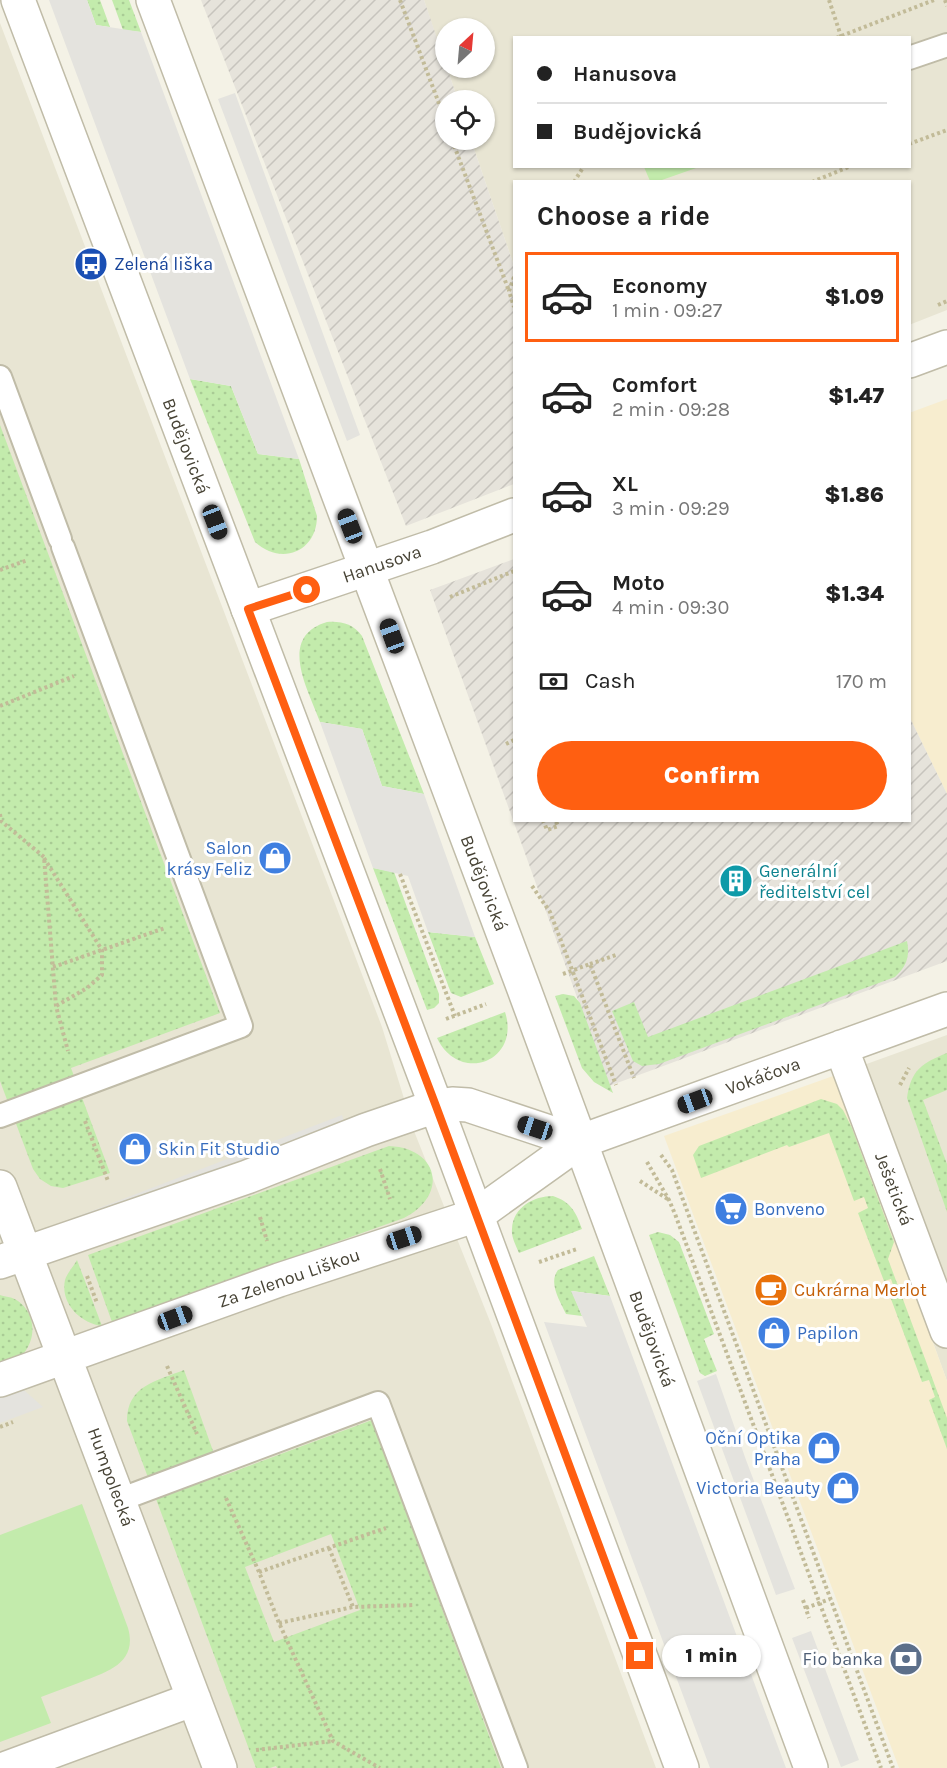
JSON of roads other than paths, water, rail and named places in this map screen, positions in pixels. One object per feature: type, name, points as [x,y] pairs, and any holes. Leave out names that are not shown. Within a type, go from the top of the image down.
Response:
[{"type":"street","name":"Budějovická","points":[[18,0],[477,1215],[681,1768]]},
{"type":"street","name":"Budějovická","points":[[153,0],[524,989],[811,1768]]},
{"type":"street","points":[[911,360],[947,346]]},
{"type":"street","name":"Hanusova","points":[[248,609],[367,569],[513,515]]},
{"type":"street","name":"Vokáčova","points":[[477,1215],[579,1142],[947,1009]]},
{"type":"street","name":"Ješetická","points":[[841,1047],[947,1331]]},
{"type":"street","points":[[13,1258],[247,1177],[366,1130],[436,1106],[452,1104],[468,1106],[579,1142]]},
{"type":"street","name":"Humpolecká","points":[[0,1187],[13,1258],[64,1356],[217,1761]]},
{"type":"street","name":"Za Zelenou Liškou","points":[[0,1380],[279,1280],[477,1215]]},
{"type":"street","points":[[28,1764],[194,1699]]},
{"type":"lane","points":[[911,57],[947,45]]},
{"type":"lane","points":[[0,377],[241,1026],[0,1116]]},
{"type":"lane","points":[[119,1500],[378,1403],[516,1768]]},
{"type":"place","name":"Zelená liška","points":[[91,264]]},
{"type":"place","name":"Salon krásy Feliz","points":[[275,858]]},
{"type":"place","name":"Generální ředitelství cel","points":[[736,881]]},
{"type":"place","name":"Skin Fit Studio","points":[[135,1149]]},
{"type":"place","name":"Bonveno","points":[[731,1209]]},
{"type":"place","name":"Cukrárna Merlot","points":[[771,1290]]},
{"type":"place","name":"Papilon","points":[[774,1333]]},
{"type":"place","name":"Oční Optika Praha","points":[[824,1448]]},
{"type":"place","name":"Victoria Beauty","points":[[843,1488]]},
{"type":"place","name":"Fio banka","points":[[906,1659]]}]
